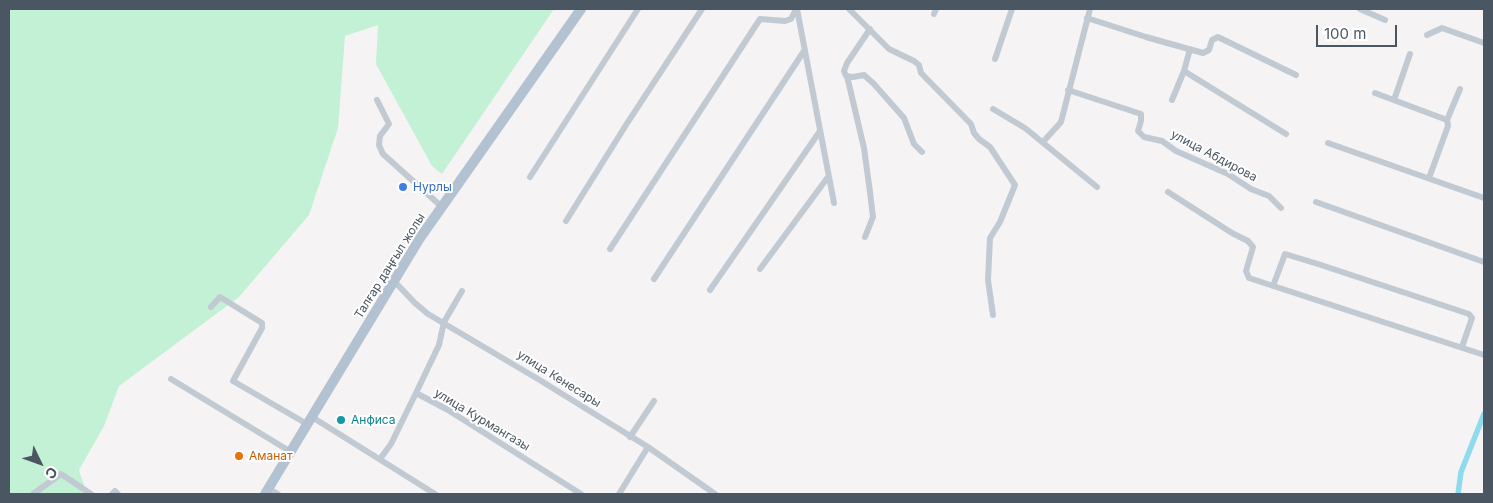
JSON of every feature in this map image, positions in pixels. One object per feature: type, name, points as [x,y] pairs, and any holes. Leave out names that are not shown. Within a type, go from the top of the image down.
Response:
[{"type":"main road","name":"Талғар даңғыл жолы","points":[[267,491],[420,238],[581,9]]},
{"type":"street","points":[[530,177],[638,9]]},
{"type":"street","points":[[566,221],[702,9]]},
{"type":"street","points":[[796,9],[834,203]]},
{"type":"street","points":[[610,249],[760,19],[785,21],[790,18],[796,9]]},
{"type":"street","points":[[849,9],[889,48],[919,65],[922,73],[972,124],[974,133],[990,148],[1015,185],[1000,222],[990,238],[988,280],[993,315]]},
{"type":"street","points":[[995,59],[1012,9]]},
{"type":"street","points":[[1043,142],[1061,122],[1090,9]]},
{"type":"street","points":[[1360,9],[1385,20]]},
{"type":"street","points":[[1087,18],[1146,38],[1203,53],[1209,50],[1212,40],[1218,37],[1296,76]]},
{"type":"street","points":[[1427,35],[1442,28],[1484,43]]},
{"type":"street","points":[[865,237],[873,217],[870,192],[864,148],[847,76],[844,71],[847,63],[870,29]]},
{"type":"street","points":[[1172,100],[1184,71],[1190,49]]},
{"type":"street","points":[[654,279],[804,51]]},
{"type":"street","points":[[1394,100],[1410,54]]},
{"type":"street","points":[[1184,71],[1286,134]]},
{"type":"street","points":[[847,76],[852,78],[864,75],[874,84],[904,118],[914,144],[922,152]]},
{"type":"street","name":"улица Абдирова","points":[[1068,90],[1141,114],[1138,131],[1144,137],[1162,141],[1176,152],[1228,174],[1251,189],[1269,196],[1281,208]]},
{"type":"street","points":[[1429,178],[1460,90]]},
{"type":"street","points":[[1375,93],[1448,120]]},
{"type":"street","points":[[377,100],[389,124],[380,136],[383,154],[442,207]]},
{"type":"street","points":[[993,108],[1026,128],[1097,187]]},
{"type":"street","points":[[710,290],[820,131]]},
{"type":"street","points":[[1328,143],[1484,198]]},
{"type":"street","points":[[760,269],[828,177]]},
{"type":"street","points":[[1168,192],[1232,233],[1248,241],[1252,247],[1246,271],[1249,278],[1484,355]]},
{"type":"street","points":[[1316,202],[1484,262]]},
{"type":"street","points":[[1273,286],[1285,254],[1318,264],[1469,314],[1472,318],[1462,348]]},
{"type":"street","name":"улица Кенесары","points":[[394,281],[428,314],[648,447],[715,494]]},
{"type":"street","name":"улица Курмангазы","points":[[462,291],[444,322],[439,346],[416,393],[448,410],[581,494]]},
{"type":"street","points":[[211,307],[220,297],[262,323],[262,328],[233,381],[380,459],[435,494]]},
{"type":"street","points":[[171,379],[291,452]]},
{"type":"street","points":[[380,459],[391,444],[416,393]]},
{"type":"street","points":[[630,437],[654,401]]},
{"type":"street","points":[[619,494],[648,447]]},
{"type":"street","points":[[33,494],[62,474],[91,494]]},
{"type":"street","points":[[112,494],[115,491],[118,494]]},
{"type":"street","points":[[267,491],[278,494]]},
{"type":"green space","points":[[9,9],[554,9],[442,174],[432,166],[376,64],[378,25],[345,36],[338,128],[309,215],[239,297],[119,386],[104,426],[79,470],[87,494],[9,494]]},
{"type":"waterway","points":[[1458,494],[1461,472],[1484,414]]},
{"type":"place","name":"Нурлы","points":[[403,187]]},
{"type":"place","name":"Анфиса","points":[[341,420]]},
{"type":"place","name":"Аманат","points":[[239,456]]}]
